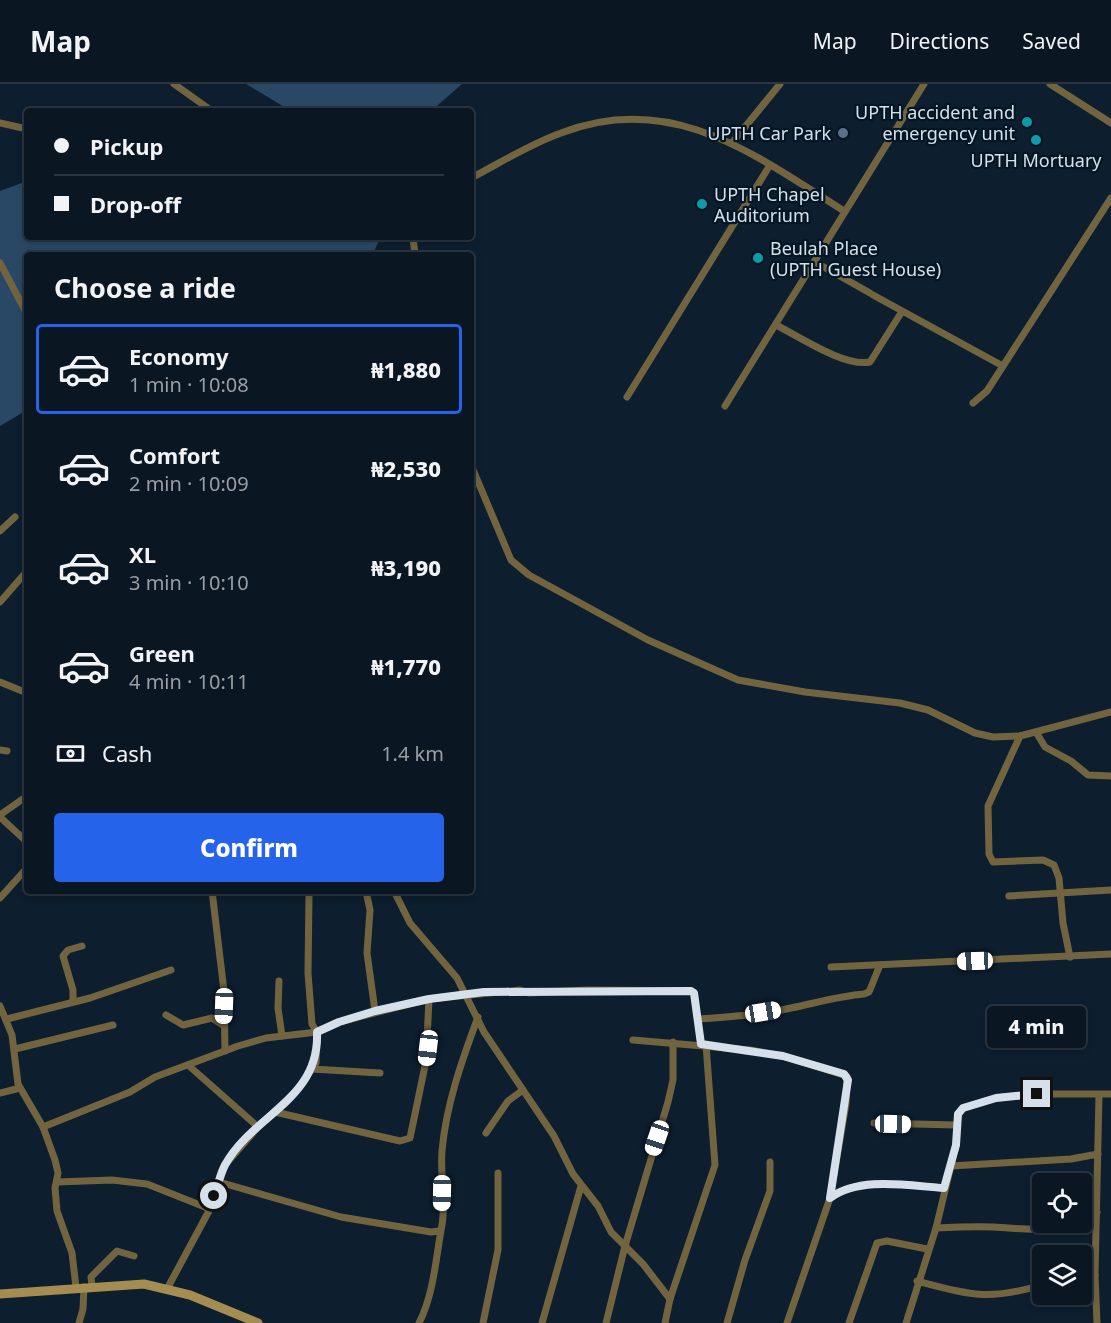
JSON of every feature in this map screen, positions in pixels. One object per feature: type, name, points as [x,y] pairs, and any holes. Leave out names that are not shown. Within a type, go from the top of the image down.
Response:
[{"type":"street","points":[[174,84],[208,108]]},
{"type":"street","points":[[732,142],[780,84]]},
{"type":"street","points":[[725,406],[924,84]]},
{"type":"street","points":[[1050,84],[1111,123]]},
{"type":"street","points":[[474,176],[560,133],[610,120],[638,118],[668,121],[732,142],[844,211]]},
{"type":"street","points":[[0,123],[24,128]]},
{"type":"street","points":[[627,397],[770,165]]},
{"type":"street","points":[[973,403],[987,391],[1001,365],[1111,198]]},
{"type":"street","points":[[815,262],[901,313],[1001,365]]},
{"type":"street","points":[[0,263],[24,308]]},
{"type":"street","points":[[776,325],[841,358],[859,364],[870,362],[901,313]]},
{"type":"street","points":[[474,472],[511,560],[529,575],[648,640],[738,680],[805,692],[900,703],[928,710],[975,733],[993,736],[1020,736],[1111,712]]},
{"type":"street","points":[[0,531],[15,517]]},
{"type":"street","points":[[0,602],[24,574]]},
{"type":"street","points":[[0,682],[24,692]]},
{"type":"street","points":[[1036,732],[1045,747],[1071,761],[1088,775],[1111,776]]},
{"type":"street","points":[[1020,736],[988,806],[990,859],[993,862],[1043,860],[1052,862],[1057,869],[1063,923],[1070,957]]},
{"type":"street","points":[[24,798],[0,816],[24,839]]},
{"type":"street","points":[[0,898],[24,871]]},
{"type":"street","points":[[1009,896],[1111,891]]},
{"type":"street","points":[[212,894],[224,991],[225,1051]]},
{"type":"street","points":[[367,894],[370,910],[366,953],[375,1011]]},
{"type":"street","points":[[396,894],[410,923],[446,963],[495,1049],[554,1136],[581,1186],[598,1206],[612,1232],[643,1264],[670,1299]]},
{"type":"street","points":[[167,1289],[210,1209],[225,1165],[258,1127],[298,1089],[316,1063],[317,1032],[312,1024],[308,973],[309,895]]},
{"type":"street","points":[[73,1001],[63,956],[68,950],[82,946]]},
{"type":"street","points":[[831,967],[1111,954]]},
{"type":"street","points":[[698,1019],[740,1016],[790,1008],[831,997],[864,994],[869,992],[880,965]]},
{"type":"street","points":[[7,1019],[171,970]]},
{"type":"street","points":[[279,981],[278,1008],[282,1036]]},
{"type":"street","points":[[43,1127],[130,1092],[155,1077],[225,1051],[266,1038],[317,1032],[339,1022],[375,1011],[429,999],[520,990],[529,993],[587,990],[691,991],[694,993],[704,1045],[715,1165],[670,1299],[665,1323]]},
{"type":"street","points":[[275,1112],[400,1141],[410,1138],[426,1061],[429,999]]},
{"type":"street","points":[[0,1006],[7,1019],[15,1049],[15,1068],[20,1088],[43,1127],[57,1167],[55,1188],[57,1211],[84,1287],[83,1309],[79,1323]]},
{"type":"street","points":[[166,1015],[183,1025],[212,1018],[223,1025]]},
{"type":"street","points":[[419,1323],[430,1293],[439,1231],[442,1226],[442,1152],[445,1127],[466,1050],[478,1017]]},
{"type":"street","points":[[15,1049],[113,1025]]},
{"type":"street","points":[[633,1040],[704,1045],[783,1056],[847,1076],[846,1104],[830,1198],[788,1323]]},
{"type":"street","points":[[606,1323],[625,1246],[668,1102],[673,1080],[673,1042]]},
{"type":"street","points":[[188,1065],[258,1127]]},
{"type":"street","points":[[312,1069],[380,1073]]},
{"type":"street","points":[[0,1093],[20,1088]]},
{"type":"street","points":[[486,1133],[508,1101],[523,1090]]},
{"type":"street","points":[[906,1323],[927,1249],[936,1228],[956,1145],[958,1114],[963,1108],[996,1098],[1037,1094],[1111,1094]]},
{"type":"street","points":[[1097,1323],[1095,1275],[1099,1095]]},
{"type":"street","points":[[873,1123],[956,1125]]},
{"type":"street","points":[[951,1166],[1071,1159],[1098,1154]]},
{"type":"street","points":[[727,1323],[745,1260],[771,1187],[770,1162]]},
{"type":"street","points":[[483,1323],[498,1250],[498,1173]]},
{"type":"street","points":[[57,1182],[112,1180],[147,1184],[210,1209]]},
{"type":"street","points":[[219,1182],[341,1217],[432,1232],[439,1231]]},
{"type":"street","points":[[542,1323],[581,1186]]},
{"type":"street","points":[[830,1198],[837,1193],[860,1186],[944,1188]]},
{"type":"street","points":[[1092,1214],[1096,1212]]},
{"type":"street","points":[[936,1228],[995,1227],[1032,1231]]},
{"type":"street","points":[[849,1323],[877,1243],[887,1241],[927,1249]]},
{"type":"street","points":[[84,1287],[117,1251],[134,1256]]},
{"type":"street","points":[[917,1281],[973,1296],[1008,1295],[1032,1288]]},
{"type":"street","points":[[0,1294],[144,1284],[216,1305],[258,1323]]},
{"type":"shaded area","points":[[246,84],[462,84],[434,108],[286,108]]},
{"type":"shaded area","points":[[24,182],[24,240],[380,240],[374,252],[24,252],[24,412],[0,426],[0,191]]},
{"type":"place","name":"UPTH accident and emergency unit","points":[[1027,122]]},
{"type":"place","name":"UPTH Car Park","points":[[843,133]]},
{"type":"place","name":"UPTH Mortuary","points":[[1036,140]]},
{"type":"place","name":"UPTH Chapel Auditorium","points":[[702,204]]},
{"type":"place","name":"Beulah Place (UPTH Guest House)","points":[[758,258]]},
{"type":"route","points":[[214,1196],[225,1165],[258,1127],[298,1089],[316,1063],[317,1032],[339,1022],[375,1011],[429,999],[484,992],[520,990],[529,993],[587,990],[691,991],[694,993],[701,1044],[783,1056],[844,1074],[848,1080],[846,1104],[830,1198],[837,1193],[860,1186],[944,1188],[956,1145],[958,1114],[963,1108],[996,1098],[1037,1094]]}]
